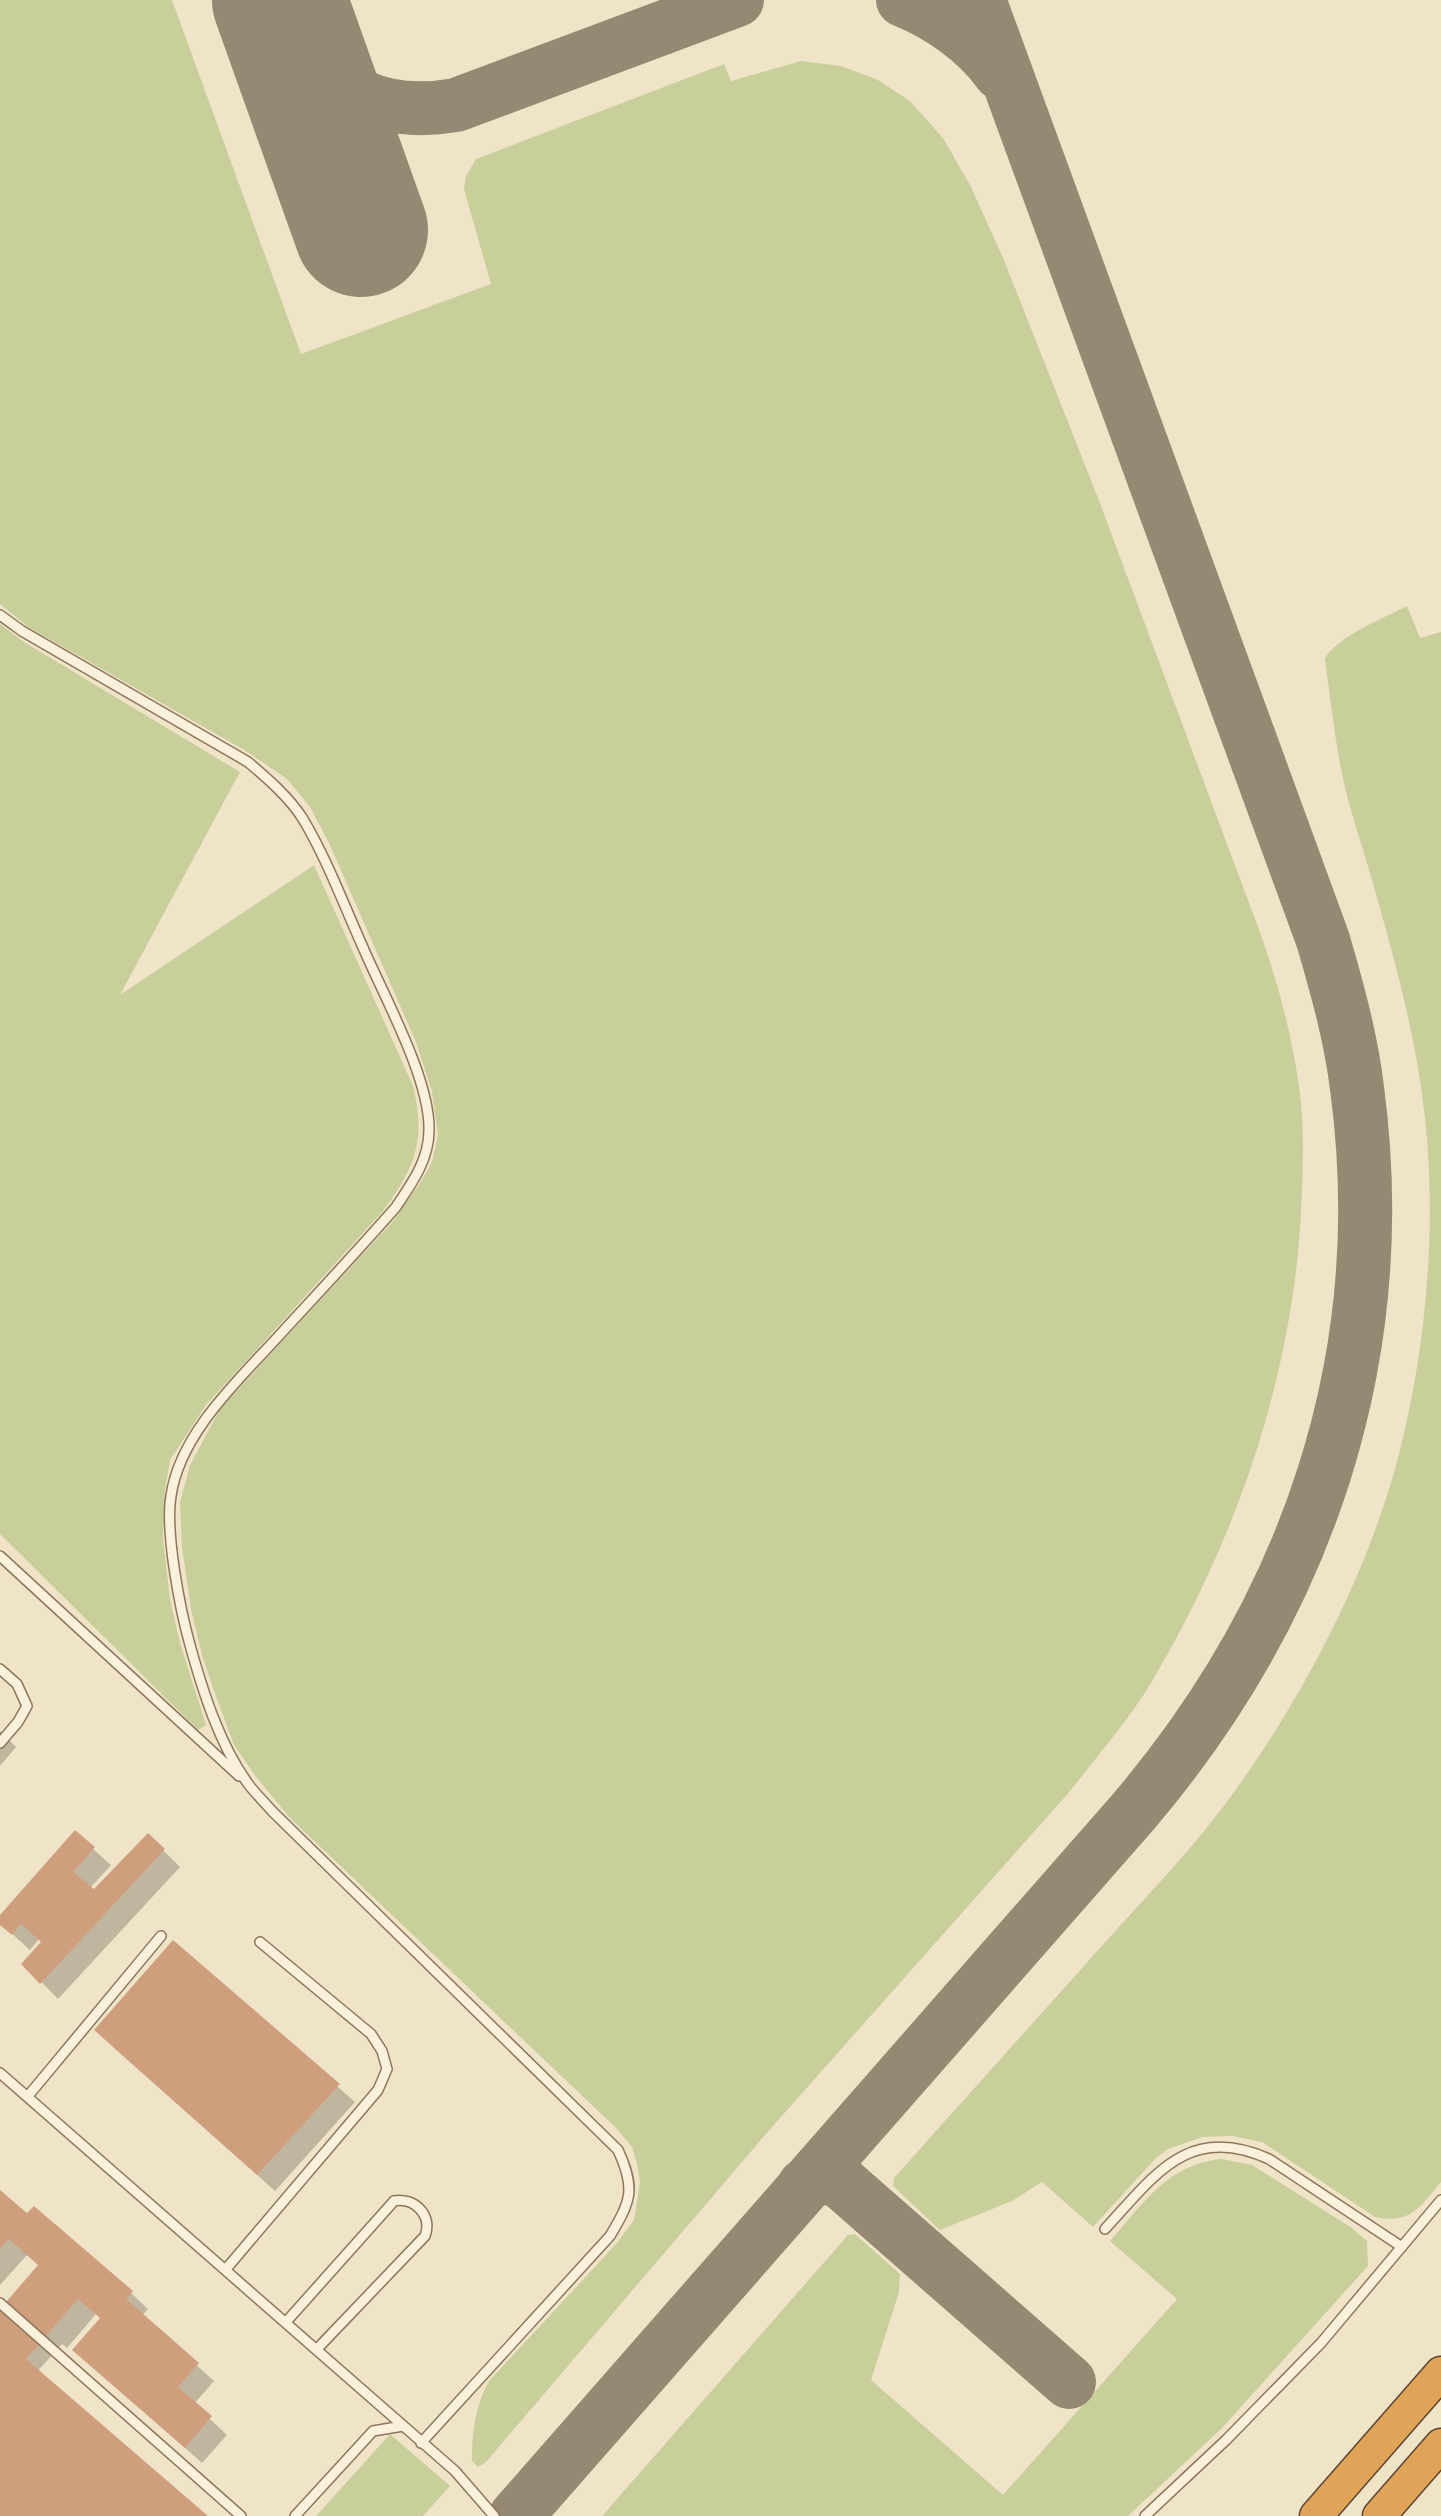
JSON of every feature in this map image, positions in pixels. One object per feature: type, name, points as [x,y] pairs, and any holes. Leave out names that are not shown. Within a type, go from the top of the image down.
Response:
[{"type":"highway","points":[[1316,2516],[1441,2373]]},
{"type":"highway","points":[[1379,2516],[1441,2445]]},
{"type":"lane","points":[[0,615],[22,631],[248,762],[274,784],[302,818],[323,859],[414,1064],[427,1106],[429,1131],[420,1171],[396,1207],[216,1405],[179,1464],[170,1497],[171,1531],[186,1629],[198,1674],[231,1756],[248,1784]]},
{"type":"lane","points":[[0,1556],[248,1784],[284,1823],[618,2150],[630,2188],[627,2209],[610,2236],[421,2443]]},
{"type":"lane","points":[[0,1669],[17,1684],[27,1706],[0,1743]]},
{"type":"lane","points":[[28,2096],[161,1936]]},
{"type":"lane","points":[[226,2269],[378,2090],[387,2069],[382,2051],[371,2034],[260,1942]]},
{"type":"lane","points":[[0,2073],[455,2471],[494,2516]]},
{"type":"lane","points":[[1105,2229],[1174,2159],[1202,2149],[1234,2148],[1252,2151],[1269,2159],[1402,2247]]},
{"type":"lane","points":[[286,2322],[394,2201],[404,2199],[414,2203],[425,2215],[428,2230],[425,2236],[317,2349]]},
{"type":"lane","points":[[1145,2516],[1226,2440],[1321,2343],[1441,2200]]},
{"type":"lane","points":[[0,2303],[241,2516]]},
{"type":"lane","points":[[295,2516],[373,2431],[403,2426]]},
{"type":"green space","points":[[0,0],[172,0],[301,354],[491,284],[464,189],[466,176],[476,159],[724,64],[731,81],[801,61],[841,66],[878,80],[910,101],[943,138],[971,187],[1004,260],[1098,498],[1258,927],[1292,1045],[1301,1102],[1303,1165],[1295,1275],[1286,1336],[1272,1397],[1233,1515],[1209,1573],[1151,1683],[1071,1790],[765,2135],[486,2462],[478,2467],[472,2461],[474,2429],[480,2400],[489,2381],[617,2243],[634,2220],[640,2182],[632,2147],[615,2127],[290,1818],[256,1777],[234,1745],[202,1655],[191,1609],[182,1547],[180,1502],[190,1465],[220,1409],[395,1219],[422,1180],[432,1162],[438,1135],[432,1092],[416,1042],[329,843],[310,807],[287,779],[246,751],[28,627],[0,604]]},
{"type":"green space","points":[[1407,606],[1420,638],[1441,632],[1441,2182],[1414,2212],[1397,2218],[1375,2217],[1262,2142],[1232,2136],[1203,2137],[1168,2149],[1156,2158],[1093,2227],[1042,2182],[1012,2201],[940,2230],[893,2186],[894,2178],[1178,1862],[1251,1768],[1327,1640],[1368,1550],[1398,1458],[1416,1375],[1426,1289],[1430,1203],[1425,1118],[1403,996],[1344,783],[1325,659],[1349,636]]},
{"type":"green space","points":[[0,624],[24,642],[240,772],[120,995],[314,865],[413,1086],[417,1105],[415,1152],[403,1180],[383,1211],[206,1405],[170,1460],[163,1539],[170,1599],[180,1643],[206,1725],[198,1730],[0,1534]]},
{"type":"green space","points":[[1222,2159],[1252,2165],[1352,2228],[1367,2241],[1368,2266],[1222,2428],[1128,2516],[602,2516],[848,2235],[855,2234],[900,2274],[899,2292],[871,2380],[1003,2495],[1177,2299],[1110,2241],[1171,2177],[1203,2162]]},
{"type":"green space","points":[[390,2434],[450,2486],[423,2516],[316,2516]]},
{"type":"building","points":[[75,1830],[95,1847],[73,1872],[94,1889],[148,1833],[165,1849],[40,1984],[21,1964],[41,1942],[21,1924],[12,1935],[0,1925],[0,1915]]},
{"type":"building","points":[[173,1940],[340,2084],[257,2175],[94,2030]]},
{"type":"building","points":[[0,2190],[27,2213],[34,2206],[133,2291],[126,2299],[199,2363],[178,2387],[212,2416],[185,2448],[72,2350],[100,2318],[78,2299],[26,2359],[208,2516],[0,2516],[0,2309],[38,2265],[9,2239],[0,2249]]},
{"type":"taxiway","points":[[289,27],[305,50],[339,84],[380,103],[429,108],[456,105],[737,0]]},
{"type":"taxiway","points":[[903,0],[956,30],[980,50],[1000,73]]},
{"type":"taxiway","points":[[516,2516],[1134,1811],[1195,1732],[1247,1649],[1291,1563],[1324,1474],[1348,1381],[1362,1286],[1365,1188],[1357,1088],[1338,995],[1323,940],[979,0]]},
{"type":"taxiway","points":[[804,2186],[823,2178],[843,2184],[1069,2382]]},
{"type":"runway","points":[[279,0],[361,230]]}]
